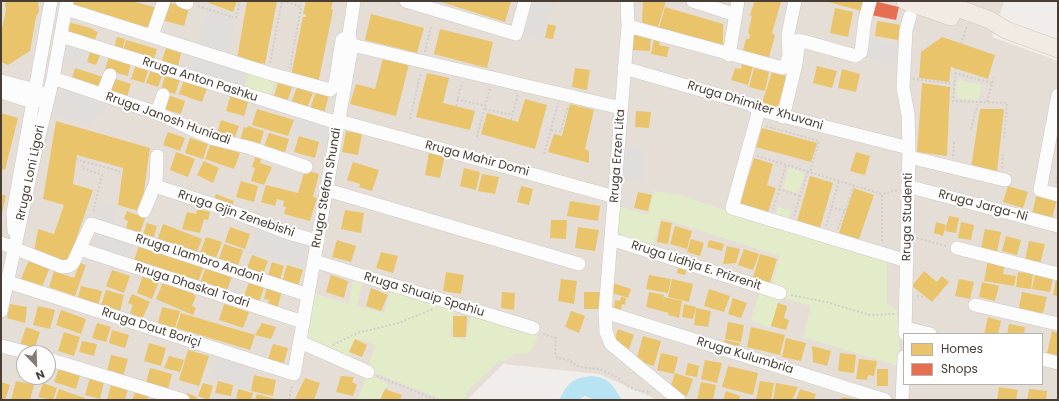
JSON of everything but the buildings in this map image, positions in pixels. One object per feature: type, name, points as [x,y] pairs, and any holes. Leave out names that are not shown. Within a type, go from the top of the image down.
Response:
[{"type":"main road","points":[[938,1],[990,20],[1006,30],[1058,49]]},
{"type":"main road","points":[[908,5],[986,28],[1006,30]]},
{"type":"street","name":"Rruga Loni Ligori","points":[[16,248],[13,213],[51,1]]},
{"type":"street","points":[[152,36],[164,1]]},
{"type":"street","name":"Rruga Stefan Shundi","points":[[294,374],[339,122],[354,1]]},
{"type":"street","points":[[406,1],[516,34],[525,1]]},
{"type":"street","name":"Rruga Erzen Lita","points":[[627,1],[628,26],[605,312],[606,332],[611,344],[674,396]]},
{"type":"street","points":[[693,1],[736,14]]},
{"type":"street","points":[[729,55],[738,1]]},
{"type":"street","points":[[628,26],[777,68],[785,67],[789,56],[788,34],[795,1]]},
{"type":"street","points":[[783,117],[796,64],[799,40],[856,56],[861,52],[865,19],[870,1]]},
{"type":"street","name":"Rruga Loni Ligori","points":[[1,311],[53,78],[67,5]]},
{"type":"street","points":[[67,5],[152,36],[287,79],[330,90],[335,85],[342,40],[350,40],[465,71],[621,108]]},
{"type":"street","name":"Rruga Studenti","points":[[906,100],[910,79],[912,30],[908,5]]},
{"type":"street","name":"Rruga Studenti","points":[[905,331],[908,236],[902,188],[910,153],[906,100],[903,86],[908,5]]},
{"type":"street","name":"Rruga Anton Pashku","points":[[62,36],[339,122]]},
{"type":"street","name":"Rruga Dhimiter Xhuvani","points":[[624,68],[755,113],[783,117],[910,153],[952,167],[1003,180]]},
{"type":"street","points":[[102,95],[110,76]]},
{"type":"street","name":"Rruga Janosh Huniadi","points":[[53,78],[158,113],[214,139],[251,148],[306,167]]},
{"type":"street","points":[[1,81],[34,96]]},
{"type":"street","points":[[1,92],[48,97]]},
{"type":"street","points":[[158,113],[163,95]]},
{"type":"street","points":[[1056,194],[1040,190],[1058,95]]},
{"type":"street","points":[[755,113],[747,153],[732,208],[907,262]]},
{"type":"street","name":"Rruga Mahir Domi","points":[[339,122],[615,197]]},
{"type":"street","points":[[144,211],[155,186],[157,175],[157,156]]},
{"type":"street","name":"Rruga Gjin Zenebishi","points":[[155,186],[227,209],[288,233],[318,241]]},
{"type":"street","name":"Rruga Jarga-Ni","points":[[902,188],[1058,226]]},
{"type":"street","points":[[327,190],[579,264]]},
{"type":"street","points":[[1,243],[62,267],[69,266],[73,263],[90,224]]},
{"type":"street","name":"Rruga Llambro Andoni","points":[[90,224],[308,295]]},
{"type":"street","name":"Rruga Lidhja E. Prizrenit","points":[[611,239],[780,293]]},
{"type":"street","points":[[957,248],[1058,274]]},
{"type":"street","name":"Rruga Dhaskal Todri","points":[[80,249],[304,322]]},
{"type":"street","name":"Rruga Shuaip Spahiu","points":[[314,261],[534,328]]},
{"type":"street","name":"Rruga Daut Boriçi","points":[[8,282],[294,374]]},
{"type":"street","points":[[975,305],[1058,324]]},
{"type":"street","name":"Rruga Kulumbria","points":[[605,312],[885,400]]},
{"type":"street","points":[[905,331],[922,333]]},
{"type":"street","points":[[300,342],[368,372]]},
{"type":"street","points":[[1,346],[16,350]]},
{"type":"street","points":[[1043,359],[1058,362]]},
{"type":"street","points":[[56,361],[183,400]]},
{"type":"street","points":[[902,400],[903,378]]},
{"type":"path","points":[[236,18],[240,1]]},
{"type":"path","points":[[268,73],[283,1],[301,7],[287,79]]},
{"type":"path","points":[[185,2],[233,17]]},
{"type":"path","points":[[961,44],[968,22]]},
{"type":"path","points":[[956,68],[953,101],[1007,103],[1004,138]]},
{"type":"path","points":[[456,106],[465,71]]},
{"type":"path","points":[[955,73],[992,83]]},
{"type":"path","points":[[987,102],[994,76]]},
{"type":"path","points":[[477,137],[493,78]]},
{"type":"path","points":[[910,79],[954,84]]},
{"type":"path","points":[[511,120],[521,84]]},
{"type":"path","points":[[551,130],[561,132],[566,95]]},
{"type":"path","points":[[544,154],[551,130],[566,95]]},
{"type":"path","points":[[458,100],[512,115]]},
{"type":"path","points":[[971,129],[978,103]]},
{"type":"path","points":[[755,113],[819,141],[792,223]]},
{"type":"path","points":[[952,167],[954,141]]},
{"type":"path","points":[[1003,152],[1003,180]]},
{"type":"path","points":[[747,153],[882,194],[902,188]]},
{"type":"path","points":[[76,159],[122,172]]},
{"type":"path","points":[[84,161],[82,168],[102,175],[90,224]]},
{"type":"path","points":[[771,216],[786,165]]},
{"type":"path","points":[[829,239],[831,207],[839,181]]},
{"type":"path","points":[[829,239],[845,211],[854,185]]},
{"type":"path","points":[[779,189],[800,196]]},
{"type":"path","points":[[882,194],[882,255]]},
{"type":"path","points":[[831,207],[845,211]]},
{"type":"path","points":[[908,236],[957,248]]},
{"type":"path","points":[[780,293],[826,302],[870,315],[906,314]]},
{"type":"path","points":[[322,352],[357,333],[404,322],[448,302]]},
{"type":"path","points":[[534,328],[539,332],[556,338],[555,351],[557,358],[569,360],[579,367],[600,369],[617,377],[629,387],[636,390],[674,396]]},
{"type":"path","points":[[368,372],[437,400]]},
{"type":"path","points":[[289,400],[294,374]]},
{"type":"shaded area","points":[[1,1],[1004,1],[992,37],[1058,61],[1058,400],[658,400],[599,374],[503,364],[467,400],[1,400]]},
{"type":"shaded area","points":[[528,1],[555,1],[543,41],[519,34]]},
{"type":"shaded area","points":[[207,9],[236,18],[227,60],[196,50]]},
{"type":"shaded area","points":[[868,38],[898,45],[896,65],[865,58]]},
{"type":"shaded area","points":[[68,43],[91,50],[85,69],[61,62]]},
{"type":"shaded area","points":[[194,53],[248,69],[242,89],[188,73]]},
{"type":"shaded area","points":[[55,86],[107,106],[104,116],[96,114],[92,127],[50,115]]},
{"type":"shaded area","points":[[298,116],[335,128],[329,144],[292,132]]},
{"type":"shaded area","points":[[624,145],[645,152],[643,183],[622,179]]},
{"type":"shaded area","points":[[98,202],[116,206],[113,227],[94,222]]},
{"type":"shaded area","points":[[256,230],[312,245],[306,268],[250,252]]},
{"type":"shaded area","points":[[97,232],[132,244],[127,261],[91,248]]},
{"type":"shaded area","points":[[218,356],[254,366],[248,388],[212,378]]},
{"type":"green space","points":[[250,71],[276,79],[270,97],[244,89]]},
{"type":"green space","points":[[958,80],[982,85],[978,100],[956,98]]},
{"type":"green space","points":[[789,168],[805,173],[798,193],[783,188]]},
{"type":"green space","points":[[654,191],[680,195],[887,262],[887,304],[897,310],[900,361],[896,365],[803,337],[811,306],[780,297],[770,328],[751,320],[760,290],[770,292],[780,256],[661,218],[652,250],[623,239],[618,230],[618,206],[648,215]]},
{"type":"green space","points":[[778,207],[791,211],[788,220],[775,216]]},
{"type":"green space","points":[[354,275],[363,278],[357,306],[384,313],[392,287],[456,307],[449,336],[466,340],[472,312],[538,334],[532,350],[526,354],[515,354],[505,361],[499,361],[466,393],[466,400],[444,400],[367,370],[376,345],[358,339],[349,361],[306,344],[310,292],[349,304]]},
{"type":"green space","points":[[368,374],[388,383],[381,400],[357,400]]},
{"type":"water","points":[[592,376],[608,381],[622,400],[595,400],[585,396],[578,400],[559,400],[571,382],[580,378]]}]
